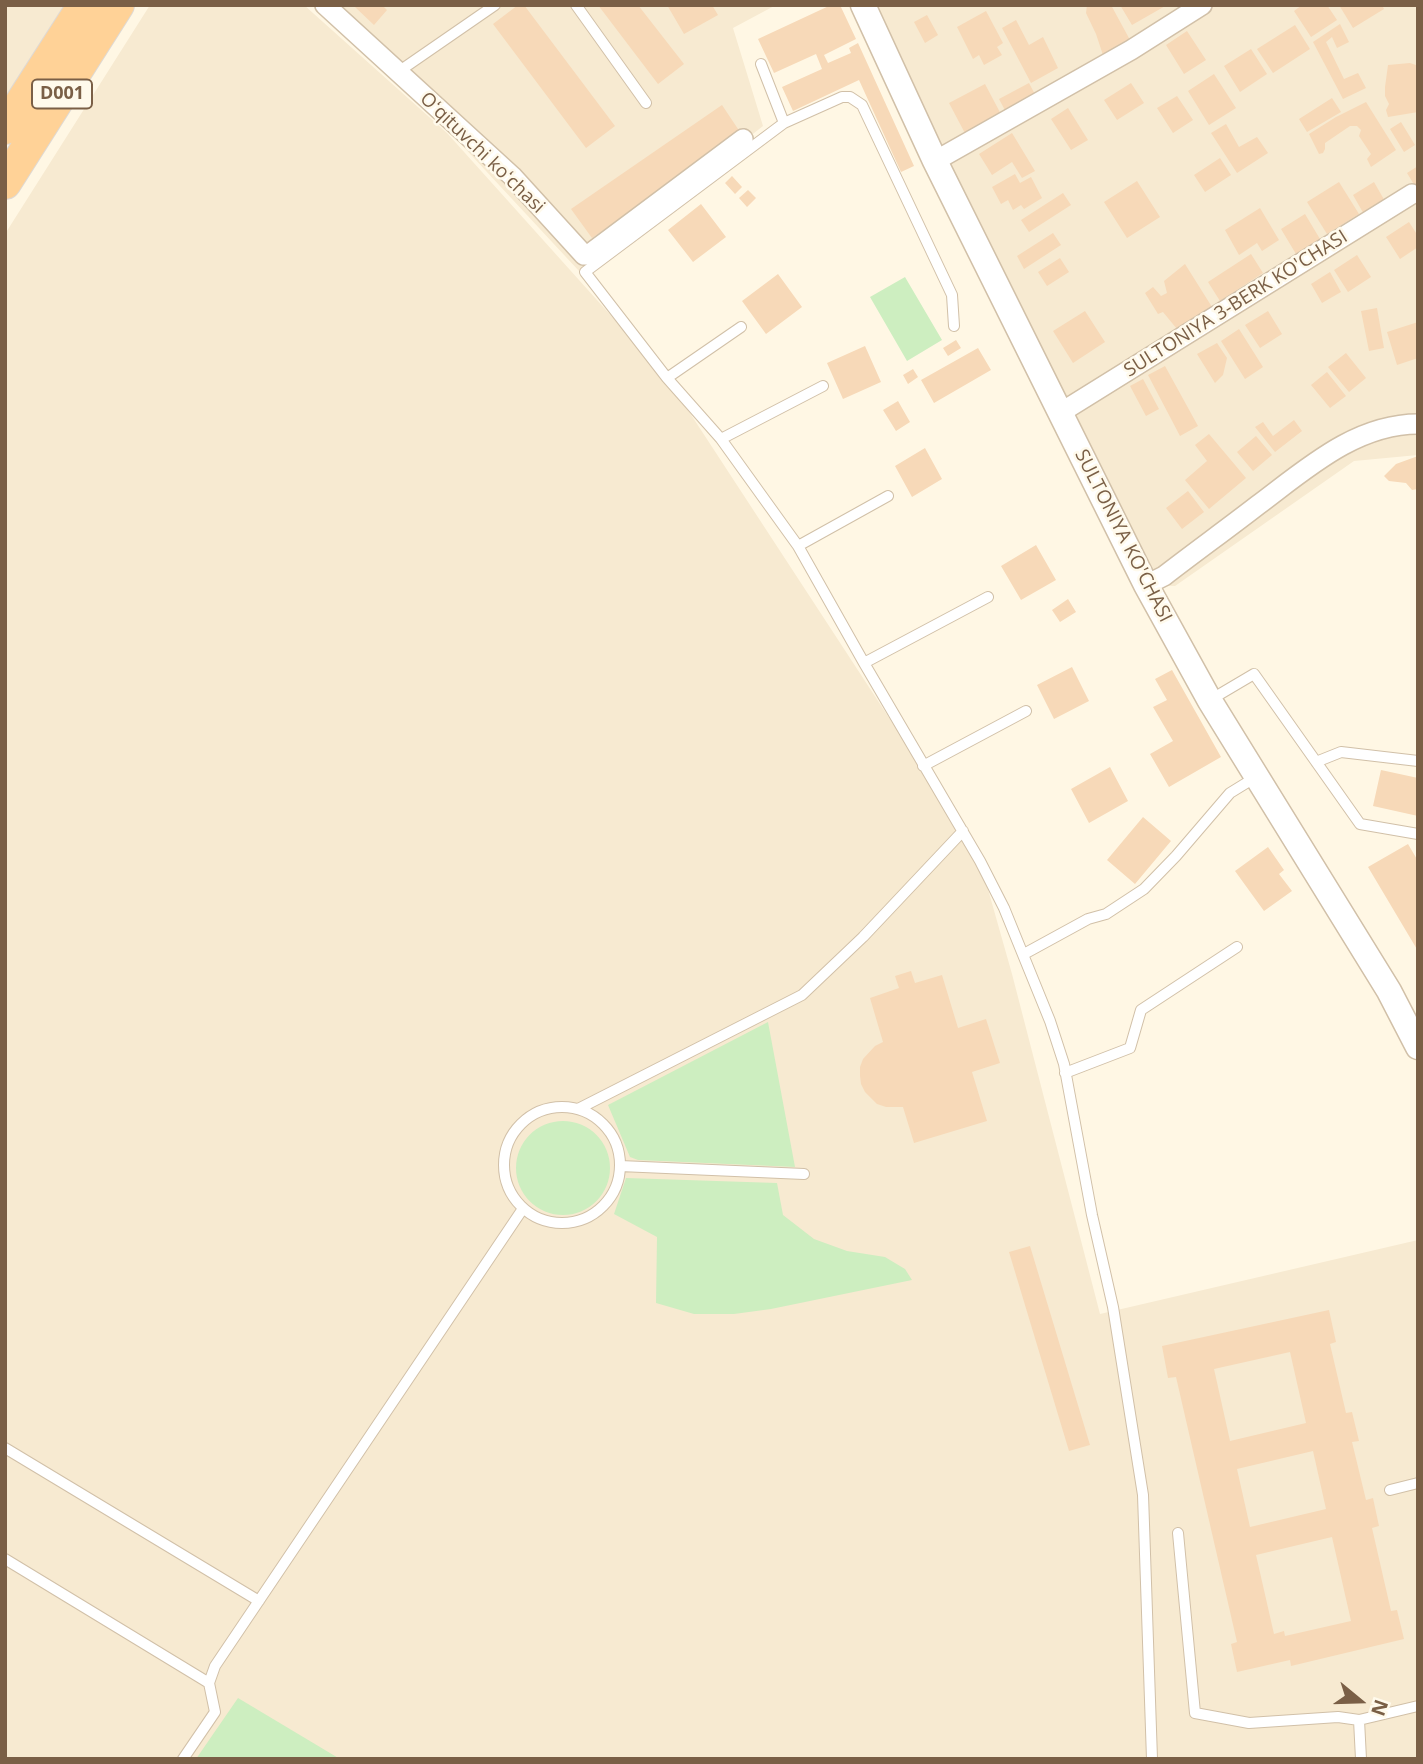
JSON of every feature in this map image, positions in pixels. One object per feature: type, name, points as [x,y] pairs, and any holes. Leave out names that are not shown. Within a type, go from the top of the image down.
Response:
[{"type":"highway","name":"D001","points":[[5,128],[84,5]]},
{"type":"highway","name":"D001","points":[[5,183],[118,5]]},
{"type":"street","name":"Oʻqituvchi koʻchasi","points":[[325,5],[512,176],[584,255],[588,256],[743,139]]},
{"type":"street","name":"SULTONIYA KO'CHASI","points":[[863,5],[935,161],[1146,585],[1210,701],[1389,992],[1418,1047]]},
{"type":"street","points":[[935,161],[1131,50],[1202,5]]},
{"type":"street","name":"SULTONIYA 3-BERK KO'CHASI","points":[[1060,413],[1412,194]]},
{"type":"street","points":[[1146,585],[1164,576],[1331,451],[1373,432],[1405,424],[1418,424]]},
{"type":"lane","points":[[398,72],[495,5]]},
{"type":"lane","points":[[576,5],[646,103]]},
{"type":"lane","points":[[761,64],[784,123]]},
{"type":"lane","points":[[954,326],[952,295],[862,105],[850,97],[842,97],[784,123],[585,272],[667,379],[721,439],[798,546],[980,861],[1004,908],[1050,1021],[1065,1073],[1113,1307],[1143,1495],[1152,1759]]},
{"type":"lane","points":[[667,379],[741,327]]},
{"type":"lane","points":[[721,439],[823,386]]},
{"type":"lane","points":[[798,546],[888,496]]},
{"type":"lane","points":[[864,663],[988,597]]},
{"type":"lane","points":[[1210,701],[1254,674],[1360,824],[1418,834]]},
{"type":"lane","points":[[923,766],[1026,711]]},
{"type":"lane","points":[[1316,762],[1341,752],[1418,761]]},
{"type":"lane","points":[[1024,954],[1088,919],[1106,914],[1144,889],[1230,793],[1256,776]]},
{"type":"lane","points":[[578,1109],[802,995],[863,937],[963,831]]},
{"type":"lane","points":[[1065,1073],[1130,1048],[1141,1010],[1237,947]]},
{"type":"lane","points":[[559,1106],[578,1109],[595,1116],[608,1129],[617,1146],[620,1166],[618,1183],[609,1200],[595,1214],[577,1222],[558,1224],[539,1220],[522,1210],[510,1194],[503,1175],[503,1155],[511,1136],[523,1120],[540,1110],[559,1106]]},
{"type":"lane","points":[[620,1166],[804,1174]]},
{"type":"lane","points":[[183,1759],[215,1712],[209,1684],[215,1666],[522,1210]]},
{"type":"lane","points":[[5,1448],[259,1601]]},
{"type":"lane","points":[[1390,1490],[1418,1483]]},
{"type":"lane","points":[[1178,1534],[1195,1713],[1250,1723],[1338,1717],[1359,1720],[1418,1706]]},
{"type":"lane","points":[[5,1559],[209,1684]]},
{"type":"lane","points":[[1359,1720],[1361,1759]]},
{"type":"shaded area","points":[[5,5],[84,5],[5,123]]},
{"type":"shaded area","points":[[150,5],[304,5],[447,133],[667,378],[980,861],[1100,1314],[1418,1240],[1418,1759],[5,1759],[5,234]]},
{"type":"shaded area","points":[[313,5],[776,5],[733,28],[763,126],[579,271],[433,114]]},
{"type":"shaded area","points":[[863,5],[1418,5],[1418,455],[1354,461],[1175,586],[1146,585]]},
{"type":"green space","points":[[905,277],[942,340],[907,361],[870,297]]},
{"type":"green space","points":[[768,1022],[795,1167],[638,1160],[630,1157],[608,1105]]},
{"type":"green space","points":[[563,1121],[581,1124],[596,1135],[607,1150],[610,1168],[607,1186],[596,1201],[581,1212],[563,1215],[545,1212],[530,1201],[519,1186],[516,1168],[519,1150],[530,1135],[545,1124]]},
{"type":"green space","points":[[626,1178],[777,1183],[783,1215],[814,1239],[847,1251],[885,1257],[905,1269],[912,1280],[734,1314],[694,1314],[656,1303],[657,1237],[614,1214]]},
{"type":"green space","points":[[238,1698],[340,1759],[196,1759]]},
{"type":"building","points":[[356,5],[382,5],[387,10],[374,25]]},
{"type":"building","points":[[518,5],[524,5],[615,126],[586,148],[493,24]]},
{"type":"building","points":[[598,5],[638,5],[684,64],[658,84]]},
{"type":"building","points":[[667,5],[712,5],[718,15],[684,34]]},
{"type":"building","points":[[831,5],[840,5],[856,39],[824,55],[828,63],[851,53],[849,48],[858,43],[914,166],[901,172],[859,80],[793,111],[782,87],[822,69],[816,54],[774,73],[758,39]]},
{"type":"building","points":[[1087,5],[1111,5],[1130,40],[1103,55],[1086,13]]},
{"type":"building","points":[[1120,5],[1167,5],[1132,25]]},
{"type":"building","points":[[1302,5],[1327,5],[1337,20],[1311,37],[1294,11]]},
{"type":"building","points":[[1339,5],[1382,5],[1384,9],[1353,28]]},
{"type":"building","points":[[986,11],[1003,43],[997,47],[1002,55],[984,65],[979,55],[973,59],[957,27]]},
{"type":"building","points":[[927,15],[938,35],[925,43],[914,22]]},
{"type":"building","points":[[1016,20],[1029,45],[1043,37],[1058,68],[1031,83],[1002,28]]},
{"type":"building","points":[[1340,24],[1349,42],[1337,48],[1332,37],[1326,42],[1344,79],[1358,73],[1366,88],[1343,99],[1313,42]]},
{"type":"building","points":[[1295,25],[1310,49],[1273,73],[1257,49]]},
{"type":"building","points":[[1187,31],[1206,60],[1184,74],[1166,45]]},
{"type":"building","points":[[1251,49],[1267,74],[1240,92],[1224,66]]},
{"type":"building","points":[[1418,64],[1418,112],[1388,117],[1386,110],[1389,104],[1385,87],[1388,65]]},
{"type":"building","points":[[1214,74],[1236,108],[1209,125],[1188,91]]},
{"type":"building","points":[[1029,83],[1038,100],[1008,116],[999,99]]},
{"type":"building","points":[[1131,83],[1144,103],[1117,120],[1104,100]]},
{"type":"building","points":[[985,84],[1003,118],[967,137],[949,103]]},
{"type":"building","points":[[1177,96],[1193,120],[1173,133],[1157,108]]},
{"type":"building","points":[[1332,98],[1341,112],[1307,132],[1299,119]]},
{"type":"building","points":[[1366,102],[1396,150],[1371,167],[1367,159],[1371,154],[1359,136],[1361,130],[1357,126],[1350,126],[1325,143],[1323,153],[1319,154],[1309,134]]},
{"type":"building","points":[[722,105],[742,135],[592,238],[571,209]]},
{"type":"building","points":[[1068,108],[1088,140],[1071,150],[1051,119]]},
{"type":"building","points":[[1401,122],[1415,145],[1404,152],[1390,129]]},
{"type":"building","points":[[1226,124],[1239,147],[1257,137],[1268,153],[1237,173],[1211,133]]},
{"type":"building","points":[[1012,133],[1035,171],[1022,178],[1012,162],[992,175],[979,154]]},
{"type":"building","points":[[1220,158],[1231,175],[1205,192],[1194,175]]},
{"type":"building","points":[[1418,166],[1418,191],[1407,173]]},
{"type":"building","points":[[1015,174],[1020,183],[1031,177],[1042,198],[1024,209],[1021,205],[1013,210],[1008,200],[1001,204],[992,187]]},
{"type":"building","points":[[732,176],[742,187],[735,194],[725,183]]},
{"type":"building","points":[[1137,181],[1160,217],[1127,238],[1104,202]]},
{"type":"building","points":[[1339,182],[1359,214],[1327,234],[1307,202]]},
{"type":"building","points":[[1374,182],[1386,203],[1365,216],[1353,195]]},
{"type":"building","points":[[748,190],[756,198],[747,207],[739,198]]},
{"type":"building","points":[[1063,193],[1071,205],[1029,232],[1021,220]]},
{"type":"building","points":[[701,204],[726,237],[693,262],[668,230]]},
{"type":"building","points":[[1260,208],[1279,240],[1262,251],[1257,243],[1239,255],[1225,230]]},
{"type":"building","points":[[1305,214],[1320,239],[1296,254],[1281,229]]},
{"type":"building","points":[[1409,222],[1418,236],[1418,247],[1400,259],[1386,237]]},
{"type":"building","points":[[1053,233],[1061,245],[1024,269],[1017,256]]},
{"type":"building","points":[[1251,254],[1263,273],[1220,301],[1208,282]]},
{"type":"building","points":[[1357,255],[1371,277],[1348,292],[1334,270]]},
{"type":"building","points":[[1060,258],[1069,272],[1047,286],[1038,272]]},
{"type":"building","points":[[1185,264],[1212,307],[1177,329],[1163,312],[1158,314],[1145,293],[1153,287],[1161,296],[1167,293],[1164,281]]},
{"type":"building","points":[[1330,272],[1341,292],[1322,303],[1311,284]]},
{"type":"building","points":[[778,274],[802,307],[766,334],[742,301]]},
{"type":"building","points":[[1377,308],[1384,348],[1369,351],[1361,311]]},
{"type":"building","points":[[1085,311],[1105,342],[1073,363],[1053,331]]},
{"type":"building","points":[[1268,311],[1282,334],[1260,348],[1245,325]]},
{"type":"building","points":[[1418,322],[1418,358],[1397,365],[1387,332]]},
{"type":"building","points":[[1239,329],[1263,367],[1245,379],[1221,341]]},
{"type":"building","points":[[956,340],[961,348],[948,356],[943,348]]},
{"type":"building","points":[[1217,343],[1227,358],[1223,375],[1215,383],[1197,354]]},
{"type":"building","points":[[865,346],[881,382],[843,399],[827,363]]},
{"type":"building","points":[[978,348],[991,370],[934,403],[921,380]]},
{"type":"building","points":[[1346,353],[1366,378],[1349,392],[1328,367]]},
{"type":"building","points":[[1165,366],[1198,426],[1180,436],[1148,375]]},
{"type":"building","points":[[913,369],[918,377],[908,384],[903,375]]},
{"type":"building","points":[[1327,372],[1346,396],[1330,408],[1311,385]]},
{"type":"building","points":[[1143,379],[1159,409],[1146,416],[1130,386]]},
{"type":"building","points":[[898,401],[910,422],[896,431],[883,410]]},
{"type":"building","points":[[1294,420],[1302,431],[1275,452],[1255,427],[1263,422],[1273,436]]},
{"type":"building","points":[[1209,434],[1246,478],[1209,509],[1185,480],[1207,461],[1195,445]]},
{"type":"building","points":[[1256,436],[1272,455],[1253,471],[1237,452]]},
{"type":"building","points":[[925,448],[942,479],[912,497],[895,466]]},
{"type":"building","points":[[1418,456],[1418,489],[1412,490],[1406,483],[1389,481],[1384,476],[1396,464]]},
{"type":"building","points":[[1188,491],[1204,512],[1182,529],[1166,508]]},
{"type":"building","points":[[1036,545],[1056,580],[1021,600],[1001,566]]},
{"type":"building","points":[[1068,599],[1076,612],[1060,622],[1052,610]]},
{"type":"building","points":[[1072,667],[1089,701],[1054,719],[1037,685]]},
{"type":"building","points":[[1172,670],[1221,757],[1169,787],[1150,754],[1173,741],[1153,707],[1167,700],[1155,679]]},
{"type":"building","points":[[1110,767],[1128,801],[1089,823],[1071,789]]},
{"type":"building","points":[[1381,770],[1418,778],[1418,816],[1373,806]]},
{"type":"building","points":[[1143,817],[1171,841],[1135,884],[1107,860]]},
{"type":"building","points":[[1408,844],[1418,861],[1418,951],[1368,867]]},
{"type":"building","points":[[1268,847],[1284,870],[1279,874],[1292,891],[1264,911],[1235,871]]},
{"type":"building","points":[[911,971],[915,983],[942,975],[958,1028],[986,1019],[1000,1063],[972,1072],[987,1121],[914,1143],[903,1107],[877,1104],[865,1092],[860,1076],[863,1059],[875,1046],[883,1042],[870,998],[899,988],[895,976]]},
{"type":"building","points":[[1030,1246],[1090,1445],[1069,1451],[1009,1252]]},
{"type":"building","points":[[1329,1310],[1336,1342],[1330,1344],[1346,1413],[1352,1412],[1359,1441],[1352,1442],[1366,1500],[1373,1498],[1379,1526],[1372,1528],[1391,1611],[1397,1610],[1404,1639],[1291,1666],[1290,1660],[1237,1672],[1231,1644],[1237,1642],[1176,1377],[1168,1378],[1162,1346]],"holes":[[[1290,1352],[1306,1423],[1230,1441],[1214,1369]],[[1313,1451],[1326,1509],[1250,1527],[1237,1469]],[[1332,1537],[1351,1621],[1285,1636],[1284,1631],[1274,1634],[1256,1555]]]}]
